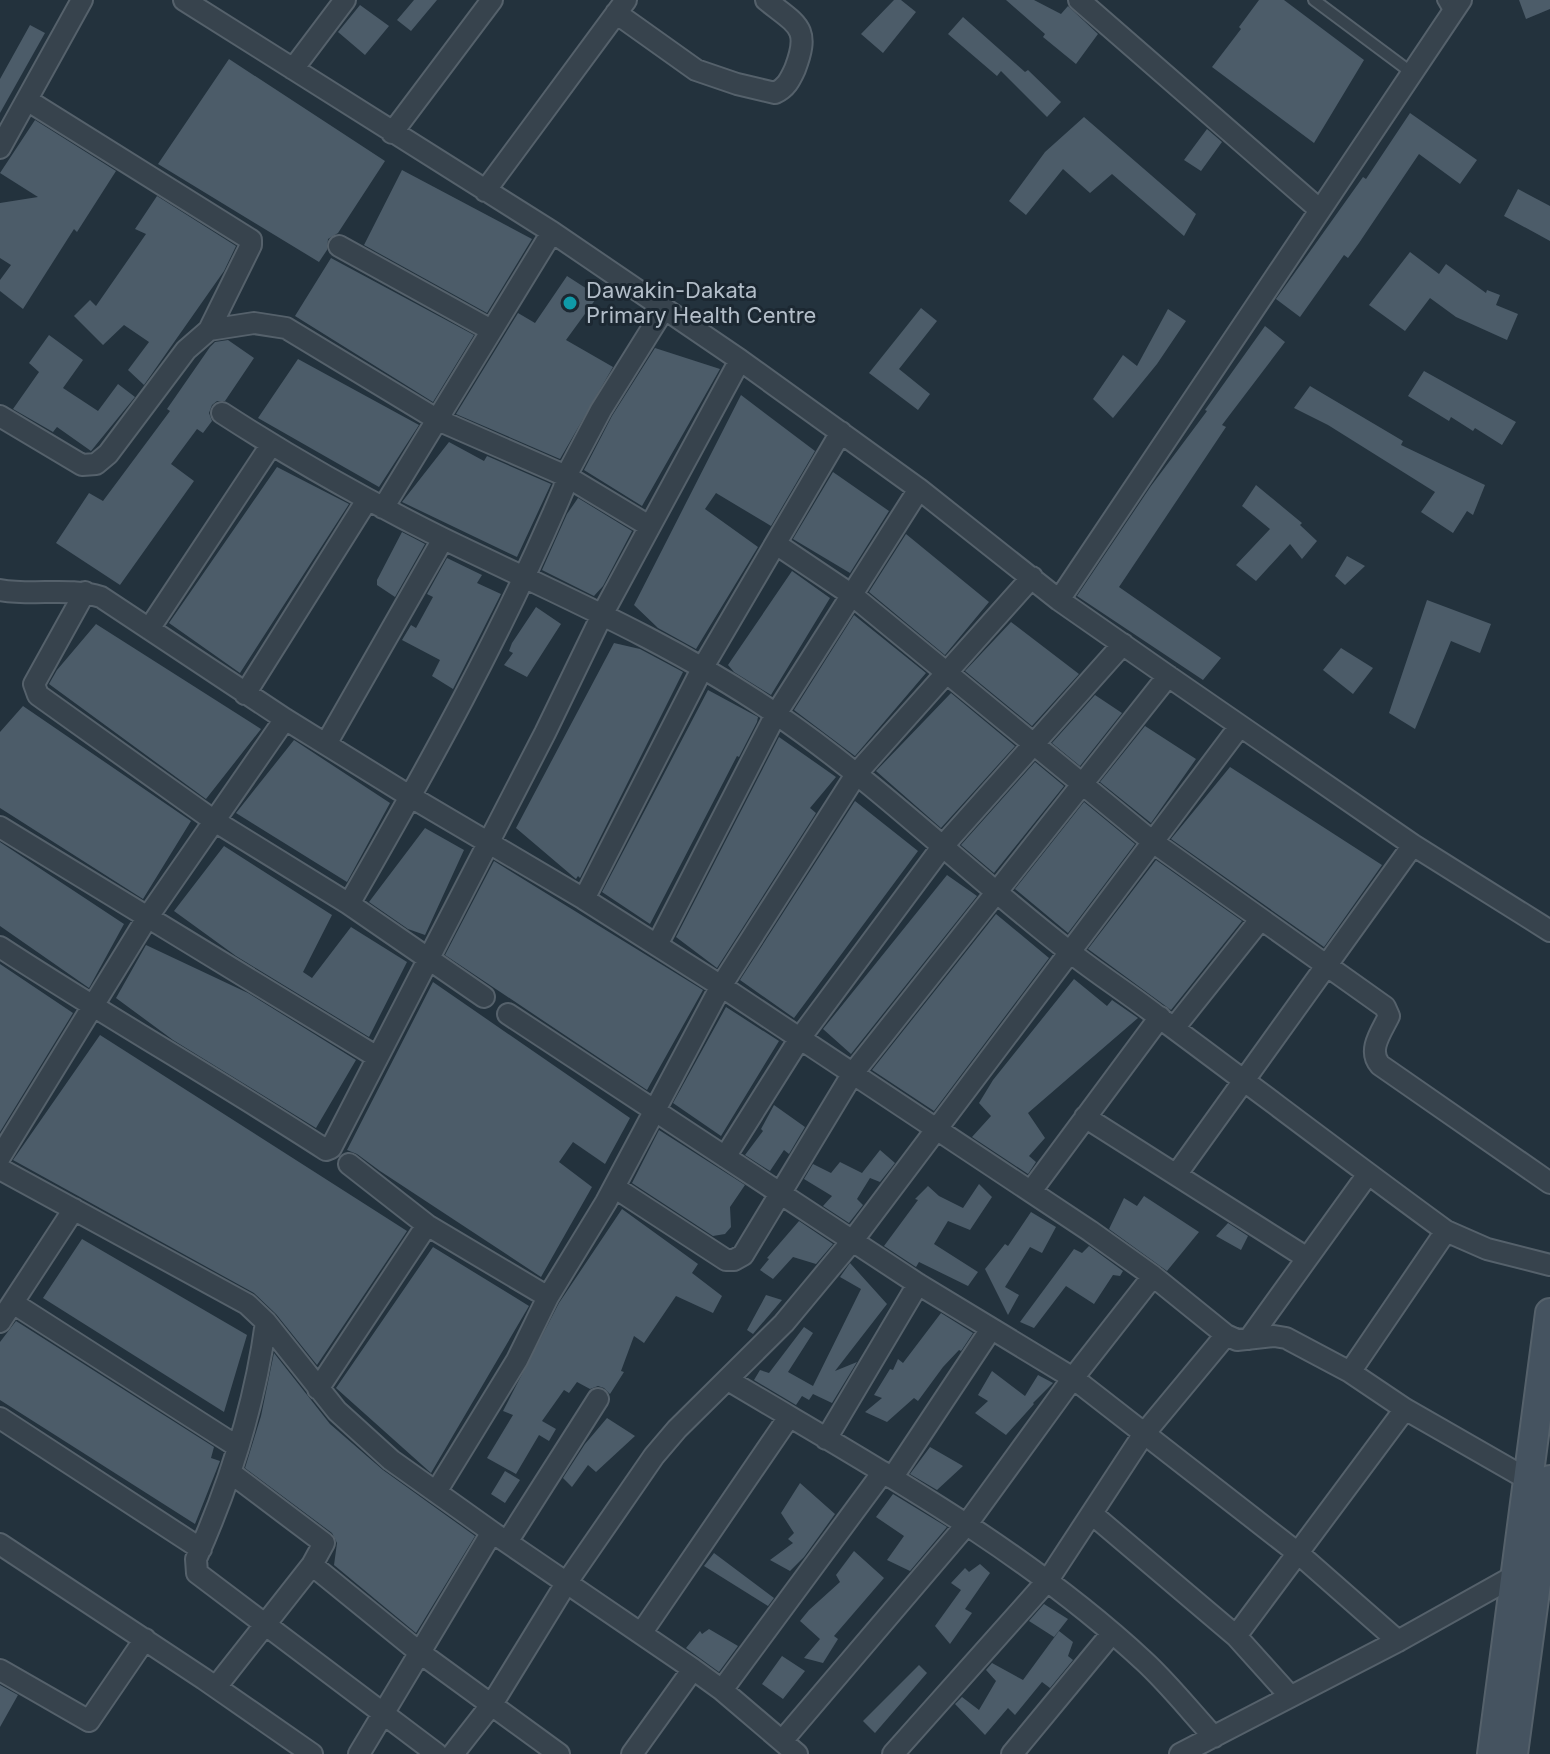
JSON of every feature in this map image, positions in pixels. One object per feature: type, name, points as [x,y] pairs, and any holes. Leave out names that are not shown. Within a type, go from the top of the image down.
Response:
[{"type":"main road","points":[[1513,1754],[1545,1546],[1539,1480],[1550,1313]]},
{"type":"main road","points":[[1492,1754],[1516,1575],[1539,1480]]},
{"type":"street","points":[[0,148],[82,0]]},
{"type":"street","points":[[293,69],[345,0]]},
{"type":"street","points":[[392,133],[492,0]]},
{"type":"street","points":[[485,191],[621,6],[696,70],[775,93],[787,85],[803,45],[802,35],[797,26],[766,0]]},
{"type":"street","points":[[1079,0],[1320,210]]},
{"type":"street","points":[[191,2],[392,133],[552,232],[740,360],[919,489],[1059,600],[1413,845],[1550,931]]},
{"type":"street","points":[[1059,600],[1412,73],[1451,5]]},
{"type":"street","points":[[0,416],[82,465],[96,464],[108,454],[186,350],[209,330],[251,245],[251,240],[27,100]]},
{"type":"street","points":[[245,694],[375,504],[438,420],[552,232]]},
{"type":"street","points":[[339,246],[491,330]]},
{"type":"street","points":[[349,904],[411,797],[526,577],[564,488],[566,476],[601,410],[664,309]]},
{"type":"street","points":[[209,330],[254,323],[286,328],[438,420],[566,476],[649,526]]},
{"type":"street","points":[[0,947],[93,1008],[206,1074],[326,1150],[336,1143],[603,613],[740,360]]},
{"type":"street","points":[[222,413],[271,445],[375,504],[603,613],[703,667],[776,714],[857,773],[1071,953],[1446,1231],[1487,1249],[1550,1265]]},
{"type":"street","points":[[584,899],[703,667],[841,432]]},
{"type":"street","points":[[149,629],[271,445]]},
{"type":"street","points":[[657,945],[776,714],[919,489]]},
{"type":"street","points":[[326,744],[443,539]]},
{"type":"street","points":[[776,544],[852,595],[1153,842],[1389,1010],[1373,1051],[1374,1059],[1550,1183]]},
{"type":"street","points":[[436,1492],[517,1360],[548,1297],[614,1187],[721,986],[857,773],[1032,577]]},
{"type":"street","points":[[0,591],[28,594],[85,592],[101,597],[245,694],[584,899],[721,986],[1031,1191],[1153,1276],[1226,1335],[1237,1340],[1274,1336],[1286,1338],[1350,1372],[1405,1409],[1539,1480]]},
{"type":"street","points":[[85,592],[34,684],[38,695],[213,820],[349,904],[484,997]]},
{"type":"street","points":[[725,1157],[800,1038],[942,847],[1123,644]]},
{"type":"street","points":[[614,1187],[726,1260],[743,1255],[853,1073],[1168,676]]},
{"type":"street","points":[[0,1157],[147,918],[285,719]]},
{"type":"street","points":[[453,1754],[492,1704],[567,1582],[654,1456],[677,1429],[784,1323],[853,1240],[1240,726]]},
{"type":"street","points":[[0,827],[377,1057]]},
{"type":"street","points":[[1176,1175],[1413,845]]},
{"type":"street","points":[[1031,1191],[1085,1117],[1260,920]]},
{"type":"street","points":[[508,1014],[918,1284],[1073,1378],[1299,1554],[1398,1641]]},
{"type":"street","points":[[1085,1117],[1307,1258]]},
{"type":"street","points":[[349,1164],[427,1225],[548,1297]]},
{"type":"street","points":[[0,1169],[247,1304],[266,1322],[337,1411],[391,1460],[499,1537],[642,1632],[722,1690],[790,1747],[967,1524],[1073,1378],[1153,1276]]},
{"type":"street","points":[[1249,1339],[1368,1174]]},
{"type":"street","points":[[0,1322],[74,1209]]},
{"type":"street","points":[[318,1389],[427,1225]]},
{"type":"street","points":[[1350,1372],[1446,1231]]},
{"type":"street","points":[[826,1439],[918,1284]]},
{"type":"street","points":[[13,1303],[238,1447]]},
{"type":"street","points":[[266,1322],[261,1360],[231,1473],[195,1566],[197,1573],[437,1754]]},
{"type":"street","points":[[722,1690],[887,1475],[991,1329]]},
{"type":"street","points":[[893,1754],[1048,1580],[1143,1435],[1226,1335]]},
{"type":"street","points":[[728,1380],[967,1524],[1048,1580],[1146,1663],[1198,1748],[1516,1575]]},
{"type":"street","points":[[359,1754],[419,1652],[598,1399]]},
{"type":"street","points":[[1236,1636],[1405,1409]]},
{"type":"street","points":[[642,1632],[789,1417]]},
{"type":"street","points":[[0,1418],[201,1549]]},
{"type":"street","points":[[216,1687],[324,1546],[322,1540],[231,1473]]},
{"type":"street","points":[[1092,1514],[1236,1636],[1290,1696]]},
{"type":"street","points":[[0,1544],[312,1754]]},
{"type":"street","points":[[312,1565],[419,1652],[559,1754]]},
{"type":"street","points":[[1012,1754],[1112,1633]]},
{"type":"street","points":[[0,1670],[89,1721],[145,1639]]},
{"type":"street","points":[[632,1754],[693,1669]]},
{"type":"lane","points":[[1314,0],[1412,73]]},
{"type":"building","points":[[414,0],[437,0],[411,31],[397,20]]},
{"type":"building","points":[[894,0],[901,0],[916,12],[883,53],[861,34]]},
{"type":"building","points":[[1006,0],[1034,0],[1061,14],[1068,6],[1098,34],[1076,64]]},
{"type":"building","points":[[1259,0],[1284,0],[1364,60],[1314,143],[1212,67]]},
{"type":"building","points":[[1519,0],[1550,0],[1550,9],[1526,19]]},
{"type":"building","points":[[360,5],[389,26],[365,55],[338,32]]},
{"type":"building","points":[[963,17],[1025,72],[1028,70],[1061,102],[1047,117],[1001,71],[997,76],[948,34]]},
{"type":"building","points":[[30,25],[45,33],[0,113],[0,79]]},
{"type":"building","points":[[229,59],[385,161],[338,233],[328,239],[327,250],[319,262],[158,164]]},
{"type":"building","points":[[1410,113],[1477,160],[1460,184],[1419,154],[1359,243],[1348,258],[1344,255],[1300,317],[1276,299],[1363,177],[1366,179]]},
{"type":"building","points":[[1084,117],[1196,214],[1184,236],[1112,174],[1090,193],[1063,169],[1026,215],[1009,201],[1045,152]]},
{"type":"building","points":[[35,120],[116,171],[77,232],[74,229],[23,309],[0,291],[0,280],[11,265],[0,258],[0,203],[38,197],[0,173]]},
{"type":"building","points":[[1207,129],[1222,142],[1201,171],[1184,160]]},
{"type":"building","points":[[402,170],[532,239],[487,313],[364,245]]},
{"type":"building","points":[[1518,189],[1550,206],[1550,241],[1504,216]]},
{"type":"building","points":[[157,196],[236,246],[224,271],[144,385],[128,370],[149,342],[124,325],[103,345],[74,316],[90,300],[96,306],[146,234],[135,229]]},
{"type":"building","points":[[1410,252],[1439,274],[1446,264],[1486,293],[1487,290],[1500,295],[1496,305],[1518,314],[1507,340],[1456,317],[1430,298],[1405,331],[1369,305]]},
{"type":"building","points":[[331,258],[474,335],[433,402],[295,316]]},
{"type":"building","points":[[567,276],[598,296],[566,340],[613,367],[560,459],[456,414],[518,313],[535,323]]},
{"type":"building","points":[[921,308],[937,321],[899,369],[930,394],[918,410],[869,373]]},
{"type":"building","points":[[1168,309],[1186,321],[1157,364],[1113,418],[1093,399],[1123,355],[1137,366]]},
{"type":"building","points":[[1265,326],[1285,342],[1222,425],[1226,427],[1119,587],[1221,658],[1203,680],[1077,596]]},
{"type":"building","points":[[49,335],[83,360],[63,388],[98,411],[118,384],[135,397],[91,451],[57,427],[53,432],[13,409],[39,372],[29,363]]},
{"type":"building","points":[[228,340],[254,358],[225,401],[212,405],[209,413],[212,421],[203,433],[197,429],[171,464],[194,481],[120,585],[56,543],[89,493],[103,501],[170,411],[167,409],[210,347],[215,342]]},
{"type":"building","points":[[655,348],[720,369],[642,506],[584,470],[612,416]]},
{"type":"building","points":[[298,359],[419,425],[379,487],[258,418]]},
{"type":"building","points":[[1424,371],[1516,422],[1502,445],[1451,417],[1449,421],[1408,396]]},
{"type":"building","points":[[1310,386],[1403,441],[1401,445],[1485,485],[1473,515],[1467,511],[1453,533],[1421,512],[1435,492],[1328,425],[1294,408]]},
{"type":"building","points":[[741,395],[815,451],[771,526],[716,493],[705,509],[758,547],[696,649],[658,628],[634,605]]},
{"type":"building","points":[[449,442],[484,461],[487,456],[551,484],[517,557],[402,502]]},
{"type":"building","points":[[277,467],[349,504],[240,673],[169,623]]},
{"type":"building","points":[[833,472],[889,511],[850,573],[793,539]]},
{"type":"building","points":[[1256,485],[1302,523],[1300,525],[1317,541],[1302,559],[1290,544],[1256,581],[1236,565],[1270,529],[1242,506]]},
{"type":"building","points":[[578,498],[632,531],[603,586],[594,596],[542,570],[567,514]]},
{"type":"building","points":[[402,532],[425,544],[395,597],[377,585],[377,580]]},
{"type":"building","points":[[906,534],[989,602],[945,655],[869,592]]},
{"type":"building","points":[[1347,556],[1365,566],[1345,585],[1335,576]]},
{"type":"building","points":[[447,558],[482,575],[477,583],[501,594],[453,689],[432,676],[440,660],[402,640],[411,625],[416,628],[433,597],[427,594]]},
{"type":"building","points":[[792,571],[830,598],[771,695],[728,665]]},
{"type":"building","points":[[1427,600],[1491,624],[1480,653],[1451,641],[1415,729],[1389,713]]},
{"type":"building","points":[[536,607],[561,624],[527,677],[504,665],[513,653],[509,651],[512,643]]},
{"type":"building","points":[[854,615],[926,673],[855,756],[794,710]]},
{"type":"building","points":[[1011,622],[1079,674],[1032,726],[965,671]]},
{"type":"building","points":[[96,624],[261,729],[206,799],[49,684]]},
{"type":"building","points":[[614,643],[640,649],[683,672],[580,878],[578,876],[576,879],[516,828]]},
{"type":"building","points":[[1341,648],[1373,668],[1353,694],[1323,670]]},
{"type":"building","points":[[708,690],[758,717],[757,722],[650,924],[602,892]]},
{"type":"building","points":[[951,693],[1015,746],[941,828],[876,771]]},
{"type":"building","points":[[1095,695],[1122,713],[1080,766],[1052,743]]},
{"type":"building","points":[[23,706],[191,821],[143,899],[0,808],[0,732]]},
{"type":"building","points":[[1145,726],[1196,759],[1151,823],[1100,782]]},
{"type":"building","points":[[779,737],[836,777],[810,808],[816,813],[717,968],[676,937]]},
{"type":"building","points":[[294,740],[390,803],[347,882],[236,813]]},
{"type":"building","points":[[1035,762],[1064,786],[994,873],[961,845]]},
{"type":"building","points":[[1230,767],[1382,865],[1324,947],[1171,839]]},
{"type":"building","points":[[855,801],[918,851],[794,1018],[740,980]]},
{"type":"building","points":[[1084,802],[1135,844],[1068,933],[1015,889]]},
{"type":"building","points":[[425,828],[464,850],[425,935],[408,929],[369,902]]},
{"type":"building","points":[[0,842],[124,924],[89,988],[0,926]]},
{"type":"building","points":[[224,846],[332,915],[303,972],[312,978],[351,927],[407,962],[369,1037],[236,956],[174,911]]},
{"type":"building","points":[[1156,860],[1242,921],[1171,1010],[1088,949]]},
{"type":"building","points":[[494,861],[703,990],[647,1090],[445,955]]},
{"type":"building","points":[[947,875],[977,896],[851,1054],[823,1029]]},
{"type":"building","points":[[996,914],[1049,958],[934,1111],[872,1070]]},
{"type":"building","points":[[146,945],[248,993],[356,1060],[316,1128],[173,1040],[116,998]]},
{"type":"building","points":[[0,964],[73,1013],[0,1132]]},
{"type":"building","points":[[1074,979],[1107,1006],[1112,1000],[1138,1018],[1028,1113],[1045,1138],[1029,1156],[1036,1162],[1028,1174],[972,1137],[991,1116],[979,1103],[993,1080]]},
{"type":"building","points":[[433,982],[630,1118],[605,1164],[573,1142],[559,1162],[592,1187],[541,1277],[347,1150]]},
{"type":"building","points":[[726,1007],[779,1041],[721,1136],[673,1103]]},
{"type":"building","points":[[100,1035],[407,1231],[317,1365],[276,1314],[254,1293],[13,1160]]},
{"type":"building","points":[[774,1105],[805,1127],[789,1154],[784,1150],[770,1171],[745,1155],[763,1131],[761,1129]]},
{"type":"building","points":[[659,1130],[745,1185],[730,1207],[731,1227],[725,1234],[713,1236],[632,1183]]},
{"type":"building","points":[[880,1150],[895,1163],[880,1182],[870,1178],[857,1199],[863,1205],[849,1223],[823,1206],[832,1196],[804,1179],[813,1164],[831,1173],[840,1162],[862,1173]]},
{"type":"building","points":[[979,1184],[992,1197],[970,1230],[948,1221],[934,1244],[978,1272],[968,1286],[919,1262],[916,1267],[884,1246],[918,1200],[915,1199],[928,1186],[939,1196],[963,1208]]},
{"type":"building","points":[[1144,1196],[1199,1232],[1167,1271],[1109,1229],[1124,1198],[1137,1206]]},
{"type":"building","points":[[622,1209],[698,1264],[692,1273],[722,1296],[713,1313],[676,1296],[644,1343],[634,1336],[621,1371],[624,1372],[610,1394],[604,1388],[598,1386],[590,1389],[577,1382],[569,1393],[564,1390],[542,1421],[556,1429],[549,1441],[539,1435],[516,1474],[487,1458],[513,1415],[503,1411],[559,1303]]},
{"type":"building","points":[[1031,1212],[1056,1227],[1042,1253],[1030,1247],[1005,1287],[1019,1295],[1008,1315],[985,1269],[1005,1244],[1008,1246]]},
{"type":"building","points":[[799,1221],[833,1244],[816,1264],[793,1257],[773,1279],[760,1270]]},
{"type":"building","points":[[1228,1223],[1248,1236],[1241,1250],[1216,1236]]},
{"type":"building","points":[[82,1239],[247,1335],[224,1412],[43,1298]]},
{"type":"building","points":[[1089,1246],[1123,1271],[1120,1276],[1113,1275],[1094,1304],[1066,1286],[1034,1328],[1020,1322],[1074,1249],[1082,1253]]},
{"type":"building","points":[[433,1247],[529,1306],[431,1473],[336,1388]]},
{"type":"building","points":[[850,1263],[887,1304],[835,1371],[857,1362],[832,1403],[813,1394],[809,1400],[802,1396],[796,1405],[754,1380],[760,1370],[769,1373],[804,1327],[813,1333],[788,1372],[813,1386],[861,1289],[840,1277]]},
{"type":"building","points":[[766,1295],[782,1300],[753,1334],[747,1330]]},
{"type":"building","points":[[941,1313],[973,1333],[961,1351],[943,1367],[918,1401],[914,1398],[887,1422],[865,1412],[882,1398],[874,1395],[890,1369],[893,1370],[898,1359],[903,1363]]},
{"type":"building","points":[[16,1321],[214,1447],[211,1458],[220,1461],[195,1524],[0,1400],[0,1342]]},
{"type":"building","points":[[274,1353],[330,1424],[383,1470],[475,1536],[416,1633],[334,1565],[337,1543],[332,1533],[245,1468],[261,1416]]},
{"type":"building","points":[[992,1371],[1025,1396],[1038,1375],[1053,1383],[1006,1435],[975,1413],[988,1401],[978,1395]]},
{"type":"building","points":[[607,1418],[635,1436],[596,1472],[588,1465],[572,1487],[563,1478]]},
{"type":"building","points":[[930,1447],[963,1466],[937,1490],[910,1474]]},
{"type":"building","points":[[505,1471],[520,1480],[505,1503],[491,1494]]},
{"type":"building","points":[[800,1483],[835,1514],[790,1571],[770,1560],[793,1543],[788,1539],[794,1533],[781,1513]]},
{"type":"building","points":[[893,1494],[947,1527],[910,1571],[887,1560],[904,1536],[876,1517]]},
{"type":"building","points":[[854,1551],[884,1578],[834,1636],[838,1639],[823,1663],[804,1658],[820,1639],[800,1621],[840,1582],[836,1575]]},
{"type":"building","points":[[714,1553],[774,1598],[768,1606],[704,1566]]},
{"type":"building","points":[[980,1564],[990,1573],[965,1609],[972,1613],[950,1644],[935,1626],[961,1590],[951,1583],[965,1568],[969,1572]]},
{"type":"building","points":[[1044,1604],[1068,1619],[1054,1637],[1029,1621]]},
{"type":"building","points":[[709,1629],[738,1646],[719,1672],[686,1648],[700,1631],[702,1634]]},
{"type":"building","points":[[1059,1631],[1073,1642],[1068,1656],[1073,1660],[1050,1688],[1042,1682],[1015,1715],[1008,1708],[985,1735],[955,1704],[962,1697],[979,1710],[996,1681],[986,1670],[992,1663],[1023,1680]]},
{"type":"building","points":[[782,1656],[805,1671],[783,1699],[762,1684]]},
{"type":"building","points":[[919,1665],[927,1673],[875,1733],[863,1721]]},
{"type":"building","points":[[0,1685],[18,1695],[0,1727]]},
{"type":"place","name":"Dawakin-Dakata Primary Health Centre","points":[[570,303]]}]
